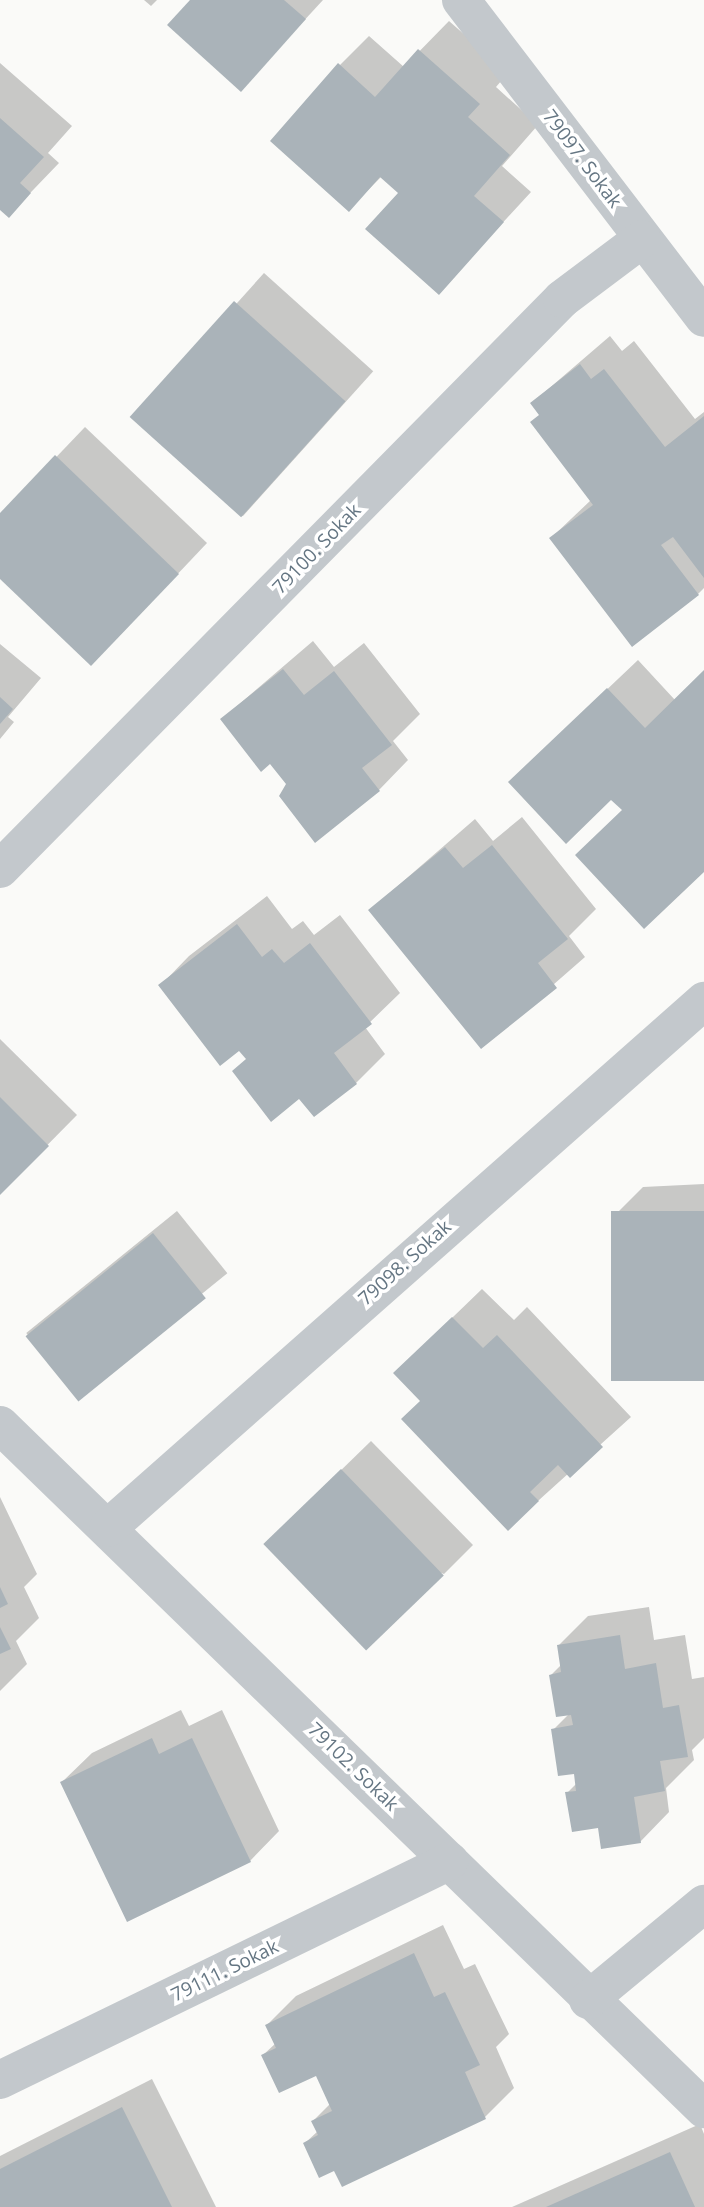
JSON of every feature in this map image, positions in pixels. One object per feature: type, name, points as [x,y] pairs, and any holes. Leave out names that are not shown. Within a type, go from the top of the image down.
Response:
[{"type":"street","name":"79097. Sokak","points":[[461,0],[704,317]]},
{"type":"street","name":"79100. Sokak","points":[[0,869],[562,299],[642,239]]},
{"type":"street","name":"79098. Sokak","points":[[108,1528],[704,1001]]},
{"type":"street","name":"79102. Sokak","points":[[0,1425],[450,1861],[588,2000],[704,2109]]},
{"type":"street","name":"79111. Sokak","points":[[0,2080],[450,1861]]},
{"type":"street","points":[[588,2000],[704,1904]]},
{"type":"building","points":[[190,0],[284,0],[306,19],[241,92],[167,25]]},
{"type":"building","points":[[418,49],[480,104],[468,117],[510,155],[474,196],[504,222],[439,295],[365,229],[398,193],[380,177],[349,212],[270,141],[338,63],[375,97]]},
{"type":"building","points":[[0,118],[44,157],[20,183],[31,193],[9,218],[0,210]]},
{"type":"building","points":[[234,301],[345,401],[241,517],[130,417]]},
{"type":"building","points":[[580,364],[591,379],[604,369],[665,447],[704,416],[704,578],[673,537],[661,545],[699,595],[632,647],[549,538],[593,505],[530,422],[539,415],[530,403]]},
{"type":"building","points":[[55,455],[179,574],[91,666],[0,579],[0,513]]},
{"type":"building","points":[[283,669],[304,695],[334,671],[392,745],[362,768],[380,791],[315,843],[279,796],[286,784],[270,764],[261,772],[220,719]]},
{"type":"building","points":[[704,670],[704,872],[644,929],[575,855],[622,810],[611,800],[566,844],[508,782],[607,688],[645,728]]},
{"type":"building","points":[[0,697],[13,709],[0,724]]},
{"type":"building","points":[[492,845],[568,939],[538,963],[557,988],[481,1049],[368,910],[445,847],[463,868]]},
{"type":"building","points":[[237,924],[262,957],[272,949],[284,963],[310,943],[372,1024],[334,1053],[357,1084],[314,1117],[299,1099],[271,1122],[232,1071],[246,1059],[239,1051],[220,1066],[158,985]]},
{"type":"building","points":[[0,1097],[49,1146],[0,1195]]},
{"type":"building","points":[[611,1211],[704,1211],[704,1381],[611,1381]]},
{"type":"building","points":[[153,1233],[206,1298],[78,1401],[26,1336]]},
{"type":"building","points":[[452,1317],[483,1348],[497,1335],[603,1447],[570,1478],[558,1465],[530,1492],[539,1501],[508,1531],[401,1419],[420,1401],[393,1373]]},
{"type":"building","points":[[341,1469],[444,1575],[366,1650],[263,1544]]},
{"type":"building","points":[[0,1587],[8,1604],[0,1608]]},
{"type":"building","points":[[0,1627],[11,1649],[0,1654]]},
{"type":"building","points":[[620,1635],[625,1669],[656,1663],[663,1708],[679,1705],[688,1757],[660,1761],[665,1791],[634,1797],[641,1843],[601,1849],[598,1828],[572,1832],[565,1792],[576,1791],[574,1774],[558,1776],[551,1729],[573,1725],[571,1715],[556,1717],[549,1675],[561,1672],[557,1645]]},
{"type":"building","points":[[152,1738],[159,1754],[192,1738],[251,1862],[127,1922],[60,1782]]},
{"type":"building","points":[[414,1953],[434,1997],[445,1992],[480,2065],[465,2072],[486,2119],[342,2187],[334,2171],[319,2178],[303,2143],[318,2135],[311,2121],[332,2111],[316,2076],[279,2093],[261,2055],[276,2048],[265,2025]]},
{"type":"building","points":[[122,2107],[172,2207],[0,2207],[0,2169]]},
{"type":"building","points":[[670,2152],[695,2207],[546,2207]]}]
